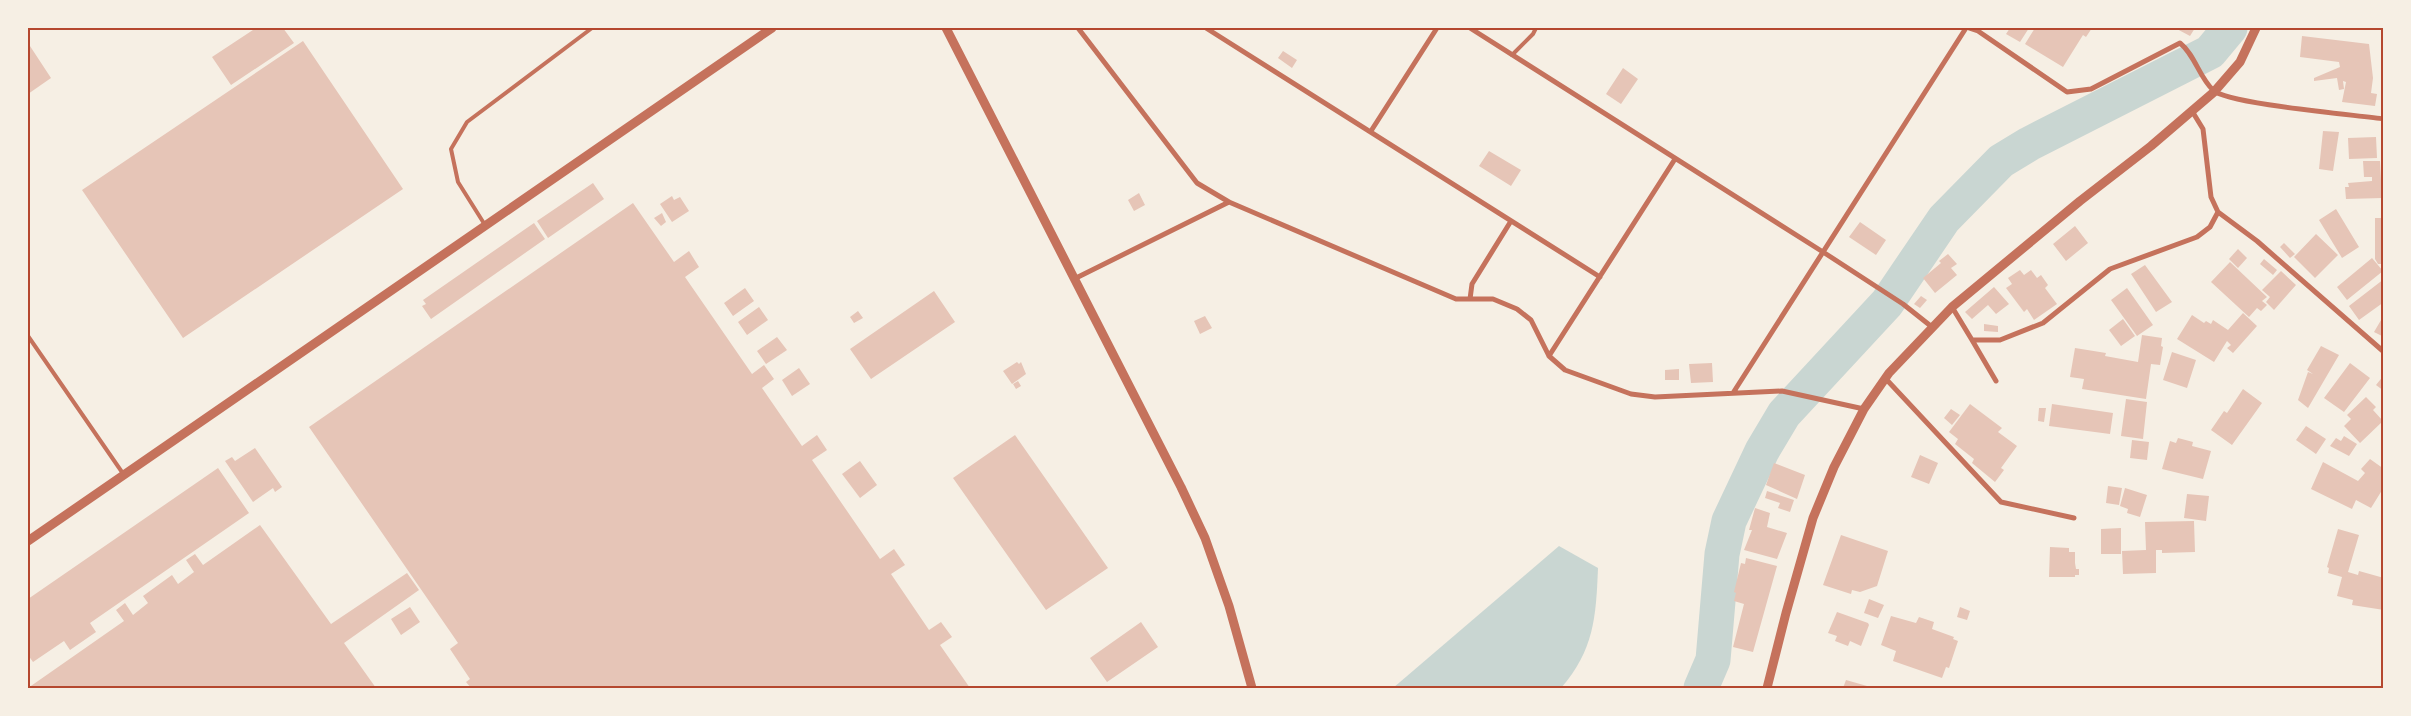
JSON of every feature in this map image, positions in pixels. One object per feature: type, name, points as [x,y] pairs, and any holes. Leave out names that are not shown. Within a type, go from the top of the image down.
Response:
[{"type":"street","points":[[28,542],[772,28]]},
{"type":"street","points":[[946,28],[1182,487],[1205,538],[1229,606],[1252,688]]},
{"type":"street","points":[[1078,28],[1197,183],[1229,202],[1456,299],[1493,299],[1516,309],[1531,320],[1549,356],[1565,370],[1632,394],[1655,397],[1782,391],[1864,409]]},
{"type":"street","points":[[1206,28],[1600,277]]},
{"type":"street","points":[[1371,131],[1437,28]]},
{"type":"street","points":[[1470,28],[1823,252],[1903,304],[1932,327]]},
{"type":"street","points":[[1733,393],[1968,28],[1978,31],[2067,92],[2091,89],[2180,43],[2187,48],[2199,72],[2214,92],[2238,100],[2384,119]]},
{"type":"street","points":[[1767,688],[1786,612],[1813,518],[1834,467],[1864,409],[1886,379],[1952,307],[2214,92],[2240,62],[2256,28]]},
{"type":"street","points":[[2192,111],[2203,129],[2211,197],[2218,212],[2257,241],[2384,352]]},
{"type":"street","points":[[1549,356],[1675,159]]},
{"type":"street","points":[[1074,279],[1229,202]]},
{"type":"street","points":[[1972,340],[2000,340],[2043,323],[2110,269],[2197,237],[2210,227],[2218,212]]},
{"type":"street","points":[[1470,299],[1472,284],[1511,221]]},
{"type":"street","points":[[1952,307],[1996,381]]},
{"type":"street","points":[[1886,379],[2001,502],[2074,518]]},
{"type":"lane","points":[[485,225],[458,182],[451,150],[467,122],[592,28]]},
{"type":"lane","points":[[1512,54],[1533,34],[1536,28]]},
{"type":"lane","points":[[28,336],[124,475]]},
{"type":"shaded area","points":[[1559,546],[1598,568],[1594,617],[1587,646],[1572,674],[1561,688],[1393,688]]},
{"type":"building","points":[[256,28],[283,28],[294,43],[231,85],[212,57]]},
{"type":"building","points":[[2010,28],[2029,28],[2020,42],[2006,34]]},
{"type":"building","points":[[2035,28],[2092,28],[2086,37],[2083,35],[2063,67],[2025,44]]},
{"type":"building","points":[[2175,28],[2195,28],[2190,36]]},
{"type":"building","points":[[2302,36],[2369,44],[2373,78],[2371,93],[2377,94],[2375,106],[2342,102],[2346,82],[2343,81],[2344,89],[2339,90],[2337,78],[2314,81],[2314,78],[2340,67],[2339,62],[2300,57]]},
{"type":"building","points":[[303,41],[403,189],[183,338],[82,190]]},
{"type":"building","points":[[28,43],[51,78],[28,94]]},
{"type":"building","points":[[1283,51],[1297,60],[1292,68],[1278,58]]},
{"type":"building","points":[[1623,68],[1638,79],[1621,104],[1606,94]]},
{"type":"building","points":[[2323,131],[2339,132],[2333,171],[2319,169]]},
{"type":"building","points":[[2376,137],[2377,158],[2349,159],[2348,138]]},
{"type":"building","points":[[1489,151],[1521,170],[1511,186],[1479,166]]},
{"type":"building","points":[[2363,161],[2380,161],[2382,198],[2346,199],[2345,187],[2349,187],[2348,183],[2372,181],[2372,177],[2364,177]]},
{"type":"building","points":[[593,183],[604,199],[548,238],[537,221]]},
{"type":"building","points":[[1139,193],[1145,205],[1134,211],[1128,200]]},
{"type":"building","points":[[672,196],[674,200],[680,197],[689,211],[672,222],[660,204]]},
{"type":"building","points":[[633,203],[674,262],[689,251],[699,267],[685,277],[752,374],[764,365],[774,379],[762,388],[802,446],[817,435],[827,450],[812,460],[880,559],[894,549],[905,565],[891,574],[929,630],[941,622],[952,637],[940,645],[970,688],[493,688],[491,686],[487,688],[471,688],[466,682],[470,679],[450,649],[458,643],[309,427]]},
{"type":"building","points":[[2336,209],[2359,247],[2342,258],[2319,220]]},
{"type":"building","points":[[662,213],[666,222],[661,226],[654,218]]},
{"type":"building","points":[[2375,218],[2384,218],[2384,264],[2378,264],[2375,259]]},
{"type":"building","points":[[1860,222],[1886,240],[1876,255],[1849,237]]},
{"type":"building","points":[[534,223],[545,239],[431,319],[422,306],[426,304],[423,300]]},
{"type":"building","points":[[2075,226],[2088,243],[2066,261],[2053,244]]},
{"type":"building","points":[[2316,234],[2338,255],[2315,278],[2294,257]]},
{"type":"building","points":[[2284,243],[2295,254],[2290,258],[2280,247]]},
{"type":"building","points":[[2238,249],[2247,258],[2238,268],[2229,259]]},
{"type":"building","points":[[1948,254],[1957,264],[1951,268],[1957,275],[1935,293],[1923,278],[1941,263],[1939,261]]},
{"type":"building","points":[[2372,258],[2383,271],[2347,300],[2337,287]]},
{"type":"building","points":[[2264,259],[2277,270],[2273,275],[2260,264]]},
{"type":"building","points":[[2230,262],[2267,297],[2262,301],[2267,305],[2261,311],[2257,308],[2249,317],[2211,282]]},
{"type":"building","points":[[2145,265],[2172,302],[2156,312],[2131,274]]},
{"type":"building","points":[[2020,270],[2024,275],[2031,270],[2037,278],[2041,275],[2048,285],[2045,288],[2057,304],[2034,320],[2027,309],[2024,312],[2006,288],[2012,284],[2008,278]]},
{"type":"building","points":[[2281,271],[2296,285],[2274,310],[2266,302],[2270,297],[2262,290]]},
{"type":"building","points":[[2384,279],[2384,302],[2359,320],[2349,306]]},
{"type":"building","points":[[1994,287],[2009,304],[1996,314],[1988,305],[1972,319],[1965,312]]},
{"type":"building","points":[[745,288],[754,301],[733,316],[724,303]]},
{"type":"building","points":[[2127,288],[2153,325],[2137,336],[2111,300]]},
{"type":"building","points":[[934,291],[955,322],[871,379],[850,349]]},
{"type":"building","points":[[1921,296],[1927,300],[1920,308],[1914,304]]},
{"type":"building","points":[[759,307],[768,320],[747,335],[738,322]]},
{"type":"building","points":[[858,311],[863,318],[854,323],[850,317]]},
{"type":"building","points":[[2243,313],[2257,326],[2233,353],[2227,348],[2231,345],[2227,341],[2214,362],[2177,339],[2192,315],[2204,323],[2206,321],[2211,324],[2213,320],[2228,330]]},
{"type":"building","points":[[2384,315],[2384,337],[2374,332]]},
{"type":"building","points":[[1205,316],[1212,328],[1200,334],[1194,321]]},
{"type":"building","points":[[2123,319],[2135,336],[2121,346],[2109,330]]},
{"type":"building","points":[[1984,324],[1998,326],[1998,332],[1984,331]]},
{"type":"building","points":[[2142,335],[2162,338],[2161,346],[2163,347],[2160,365],[2151,364],[2146,399],[2082,389],[2084,379],[2070,377],[2075,348],[2106,353],[2105,356],[2138,362]]},
{"type":"building","points":[[777,337],[787,350],[766,364],[757,351]]},
{"type":"building","points":[[2321,346],[2339,355],[2308,408],[2298,400],[2308,372],[2313,374],[2307,370]]},
{"type":"building","points":[[2172,352],[2196,360],[2187,388],[2163,380]]},
{"type":"building","points":[[1017,362],[1019,364],[1021,362],[1026,374],[1012,384],[1003,371]]},
{"type":"building","points":[[1712,363],[1713,382],[1691,383],[1689,364]]},
{"type":"building","points":[[2350,363],[2370,378],[2344,412],[2324,398]]},
{"type":"building","points":[[799,368],[810,384],[792,396],[782,380]]},
{"type":"building","points":[[1679,369],[1679,380],[1665,380],[1665,370]]},
{"type":"building","points":[[2384,375],[2384,391],[2376,385]]},
{"type":"building","points":[[1018,381],[1021,386],[1016,389],[1013,384]]},
{"type":"building","points":[[2243,389],[2262,403],[2232,445],[2211,430],[2224,411],[2227,413]]},
{"type":"building","points":[[2366,397],[2376,407],[2373,410],[2383,421],[2360,443],[2344,426],[2351,419],[2347,415]]},
{"type":"building","points":[[2126,399],[2147,402],[2143,439],[2121,436]]},
{"type":"building","points":[[1970,404],[2002,428],[1998,432],[2017,446],[2001,468],[2004,470],[1995,482],[1972,463],[1974,459],[1955,444],[1958,439],[1949,432]]},
{"type":"building","points":[[2052,404],[2113,413],[2110,434],[2049,426]]},
{"type":"building","points":[[2039,408],[2046,408],[2044,422],[2038,421]]},
{"type":"building","points":[[1951,409],[1960,415],[1952,425],[1944,418]]},
{"type":"building","points":[[2306,426],[2326,439],[2316,454],[2296,440]]},
{"type":"building","points":[[1015,435],[1108,568],[1046,610],[953,478]]},
{"type":"building","points":[[2344,436],[2357,444],[2349,456],[2330,446],[2336,438],[2341,441]]},
{"type":"building","points":[[2178,438],[2193,442],[2192,446],[2211,451],[2203,479],[2162,469],[2170,441],[2176,443]]},
{"type":"building","points":[[2132,440],[2149,442],[2147,460],[2130,458]]},
{"type":"building","points":[[255,448],[282,487],[275,492],[273,488],[253,502],[225,461],[232,457],[235,461]]},
{"type":"building","points":[[1920,455],[1938,463],[1929,484],[1911,477]]},
{"type":"building","points":[[2370,459],[2384,469],[2384,487],[2371,508],[2356,500],[2352,509],[2311,489],[2323,462],[2358,481],[2365,473],[2361,469]]},
{"type":"building","points":[[860,461],[877,485],[860,498],[842,474]]},
{"type":"building","points":[[1774,463],[1805,475],[1797,499],[1766,485]]},
{"type":"building","points":[[218,468],[249,513],[90,623],[96,632],[70,650],[64,641],[33,662],[28,655],[28,599]]},
{"type":"building","points":[[2108,486],[2122,488],[2119,505],[2106,503]]},
{"type":"building","points":[[2125,488],[2147,495],[2140,517],[2127,513],[2128,509],[2120,506]]},
{"type":"building","points":[[1767,491],[1794,500],[1790,512],[1778,508],[1780,503],[1765,498]]},
{"type":"building","points":[[2187,494],[2209,496],[2206,521],[2184,518]]},
{"type":"building","points":[[1755,508],[1770,513],[1767,527],[1787,533],[1777,559],[1744,550],[1752,530],[1749,530]]},
{"type":"building","points":[[2194,521],[2195,552],[2162,553],[2162,550],[2156,550],[2156,573],[2123,574],[2122,551],[2146,550],[2145,522]]},
{"type":"building","points":[[260,525],[331,624],[407,573],[419,590],[344,643],[376,688],[28,688],[124,621],[116,610],[125,603],[133,615],[148,603],[143,596],[172,575],[178,584],[194,572],[186,560],[195,554],[203,565]]},
{"type":"building","points":[[2121,528],[2121,554],[2101,554],[2101,529]]},
{"type":"building","points":[[2338,529],[2359,535],[2348,572],[2358,575],[2359,571],[2384,578],[2384,610],[2352,605],[2353,600],[2337,596],[2342,577],[2328,573],[2329,568],[2327,567]]},
{"type":"building","points":[[1841,535],[1888,551],[1877,586],[1860,592],[1852,590],[1851,594],[1823,585]]},
{"type":"building","points":[[2050,547],[2069,548],[2069,552],[2075,552],[2076,569],[2079,569],[2079,575],[2075,575],[2075,577],[2049,577]]},
{"type":"building","points":[[1746,558],[1777,566],[1753,652],[1733,647],[1744,604],[1734,601],[1736,593],[1734,592],[1741,563],[1745,564]]},
{"type":"building","points":[[1869,599],[1884,605],[1878,618],[1864,613]]},
{"type":"building","points":[[410,607],[420,622],[401,635],[391,619]]},
{"type":"building","points":[[1960,607],[1970,611],[1967,620],[1957,617]]},
{"type":"building","points":[[1837,612],[1868,623],[1869,625],[1861,646],[1850,641],[1848,646],[1835,641],[1837,636],[1828,633]]},
{"type":"building","points":[[1891,616],[1916,623],[1919,617],[1934,622],[1932,629],[1954,637],[1953,639],[1958,641],[1949,668],[1946,667],[1942,678],[1893,661],[1896,651],[1881,645]]},
{"type":"building","points":[[1141,622],[1158,647],[1107,682],[1090,658]]},
{"type":"building","points":[[1846,680],[1874,688],[1843,688]]},
{"type":"waterway","points":[[1701,688],[1713,660],[1722,554],[1729,521],[1762,451],[1784,414],[1887,303],[1944,219],[2001,161],[2029,144],[2210,52],[2230,28]]}]
